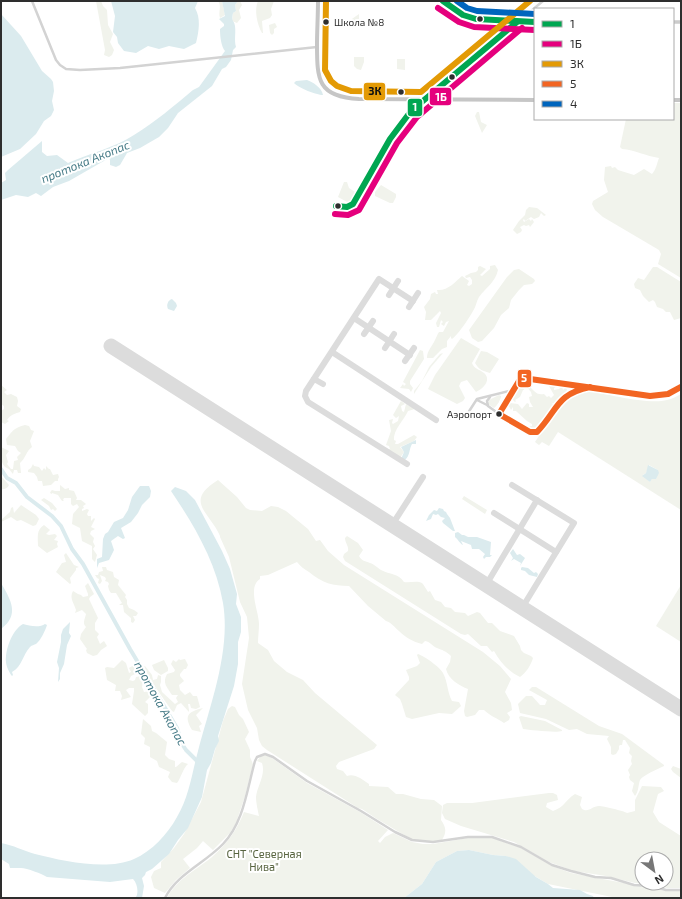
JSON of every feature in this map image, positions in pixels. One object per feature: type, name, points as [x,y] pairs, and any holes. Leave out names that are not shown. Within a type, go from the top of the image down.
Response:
[{"type":"main road","points":[[318,1],[317,71],[319,78],[331,93],[350,99],[534,100]]},
{"type":"main road","points":[[443,1],[460,13],[472,18],[534,22]]},
{"type":"street","points":[[32,1],[52,52],[60,65],[73,70],[120,68],[317,47]]},
{"type":"street","points":[[535,8],[543,1]]},
{"type":"street","points":[[336,206],[348,207],[352,204],[396,130],[411,111],[534,9]]},
{"type":"street","points":[[499,414],[519,381],[526,378],[642,396],[668,394],[681,387]]},
{"type":"street","points":[[571,384],[572,390]]},
{"type":"street","points":[[477,399],[530,432],[537,432],[561,400],[572,390],[590,387]]},
{"type":"street","points":[[466,416],[477,399],[513,390]]},
{"type":"street","points":[[488,406],[487,399],[492,396]]},
{"type":"street","points":[[165,898],[175,883],[211,855],[231,834],[242,811],[255,761],[257,758],[265,754],[273,756],[308,781],[395,832],[412,840],[433,842],[468,836],[492,837],[521,847],[552,865],[571,871],[595,877],[611,878],[634,885],[651,886],[666,890],[681,890]]},
{"type":"green space","points":[[96,1],[101,1],[107,10],[108,25],[113,34],[110,42],[114,50],[112,55],[109,57],[104,55],[105,50]]},
{"type":"green space","points":[[218,1],[222,1],[225,15],[220,18],[220,5]]},
{"type":"green space","points":[[238,1],[240,1],[242,5],[239,10],[241,18],[237,23],[232,21],[233,13],[236,11],[235,5]]},
{"type":"green space","points":[[258,1],[274,1],[271,9],[272,15],[270,18],[262,21],[263,33],[257,21],[256,9]]},
{"type":"green space","points":[[359,14],[359,24],[349,24],[349,21]]},
{"type":"green space","points":[[275,23],[277,27],[274,29],[274,33],[272,35],[270,33],[269,25]]},
{"type":"green space","points":[[354,57],[364,57],[361,70],[354,66]]},
{"type":"green space","points":[[397,59],[405,59],[405,70],[397,69]]},
{"type":"green space","points":[[674,103],[681,103],[681,278],[658,264],[661,254],[659,250],[603,217],[595,210],[592,204],[593,201],[608,192],[604,180],[605,167],[615,167],[618,170],[634,175],[644,169],[652,174],[655,168],[659,158],[622,149],[620,147],[626,120],[674,120]]},
{"type":"green space","points":[[477,112],[479,112],[481,122],[487,125],[482,133],[475,116]]},
{"type":"green space","points":[[344,182],[347,182],[349,188],[355,192],[349,203],[338,197]]},
{"type":"green space","points":[[381,185],[396,194],[393,203],[375,196],[375,192]]},
{"type":"green space","points":[[529,207],[537,208],[546,215],[544,216],[541,213],[539,217],[534,219],[531,217],[525,221],[524,219],[524,222],[529,219],[531,221],[532,219],[534,222],[530,227],[529,225],[524,225],[520,227],[522,230],[517,234],[513,230],[525,215],[526,210]]},
{"type":"green space","points":[[495,265],[498,270],[495,278],[479,297],[474,309],[463,326],[452,339],[451,336],[447,341],[447,347],[442,349],[433,358],[427,358],[428,351],[438,333],[443,332],[449,321],[446,322],[444,326],[441,324],[443,322],[441,320],[439,327],[437,327],[436,323],[441,313],[440,311],[431,320],[425,320],[426,312],[424,307],[430,299],[431,294],[435,292],[438,294],[437,290],[448,288],[462,276],[469,281],[467,285],[469,286],[472,284],[472,280],[470,277],[466,278],[465,276],[476,272],[480,266],[486,269],[480,275],[482,276],[490,269],[490,266]]},
{"type":"green space","points":[[653,267],[657,267],[681,282],[681,318],[674,320],[670,312],[666,312],[657,307],[653,300],[649,302],[640,290],[635,288],[634,284],[638,278],[644,280]]},
{"type":"green space","points":[[519,269],[535,281],[532,284],[524,285],[519,290],[511,300],[509,308],[501,315],[494,328],[482,341],[478,342],[472,338],[469,330],[507,277],[514,270]]},
{"type":"green space","points":[[461,338],[480,349],[472,363],[475,368],[484,373],[487,381],[484,387],[476,392],[467,380],[461,382],[459,386],[465,398],[457,404],[428,389],[435,375]]},
{"type":"green space","points":[[420,350],[423,351],[424,359],[410,381],[413,388],[411,392],[409,389],[400,388],[403,384],[404,386],[406,384],[403,382]]},
{"type":"green space","points":[[481,351],[487,352],[499,359],[490,373],[481,370],[475,363]]},
{"type":"green space","points":[[443,353],[431,367],[414,394],[414,391],[422,381],[429,367],[440,354]]},
{"type":"green space","points":[[528,381],[528,385],[535,392],[544,394],[551,398],[554,395],[549,384],[558,385],[554,388],[554,390],[559,389],[562,386],[563,390],[566,387],[567,390],[557,403],[552,403],[554,405],[548,416],[538,428],[536,427],[533,430],[526,428],[532,426],[532,424],[516,411],[513,411],[513,407],[511,410],[509,406],[510,403],[518,404],[522,409],[527,403],[529,404],[529,407],[533,407],[529,397],[532,396],[531,392],[526,386]]},
{"type":"green space","points":[[1,385],[7,390],[4,392],[7,395],[11,394],[17,397],[17,406],[21,409],[20,412],[10,417],[7,420],[9,421],[5,424],[1,422],[1,411],[4,409],[4,406],[1,404]]},
{"type":"green space","points":[[519,386],[523,387],[524,390],[515,402],[511,398],[517,392],[516,389]]},
{"type":"green space","points":[[581,391],[588,391],[639,400],[659,401],[669,400],[681,394],[681,510],[558,432],[549,446],[542,442],[539,445],[535,442],[560,405],[573,394]],"holes":[[[649,465],[658,470],[656,479],[652,479],[650,482],[643,475],[646,473]]]},
{"type":"green space","points":[[499,395],[501,396],[500,399],[494,408],[488,404],[489,400]]},
{"type":"green space","points":[[401,401],[405,404],[401,406],[402,411],[404,412],[406,404],[415,409],[408,411],[397,429],[394,436],[394,440],[396,441],[395,444],[398,444],[414,435],[417,437],[414,441],[400,447],[404,452],[400,458],[401,460],[383,449],[385,447],[390,449],[389,446],[386,445],[391,431],[389,420],[393,419],[393,424],[398,421],[399,416],[396,418],[393,415]]},
{"type":"green space","points":[[25,425],[29,426],[31,430],[34,431],[30,441],[32,447],[28,450],[24,459],[20,463],[21,473],[14,470],[13,474],[4,466],[1,457],[1,447],[9,451],[6,455],[8,462],[7,464],[11,469],[13,469],[14,461],[18,460],[17,457],[21,453],[15,446],[7,445],[6,439],[10,433],[18,427]]},
{"type":"green space","points":[[33,464],[34,466],[39,467],[42,471],[44,468],[46,470],[46,466],[50,469],[53,475],[58,474],[58,481],[55,481],[51,485],[43,486],[42,481],[38,481],[34,473],[28,472]]},
{"type":"green space","points":[[1,476],[9,485],[5,489],[1,489]]},
{"type":"green space","points":[[218,480],[237,497],[246,508],[250,510],[262,511],[271,506],[278,507],[286,511],[308,529],[316,541],[320,540],[328,551],[344,565],[483,652],[500,666],[511,679],[505,692],[511,703],[512,710],[507,713],[510,717],[509,720],[504,723],[484,710],[479,710],[475,715],[467,717],[465,716],[464,711],[468,689],[458,684],[447,673],[446,669],[450,662],[451,656],[430,643],[425,641],[422,644],[415,642],[401,633],[368,606],[349,586],[323,581],[304,569],[297,562],[268,575],[260,576],[260,579],[256,583],[254,594],[259,619],[258,643],[268,650],[274,661],[287,672],[303,680],[315,693],[377,745],[374,749],[339,762],[336,766],[337,769],[343,771],[347,776],[352,775],[361,778],[369,784],[369,786],[388,787],[396,794],[434,800],[442,806],[441,820],[444,825],[445,834],[442,840],[431,842],[411,839],[358,808],[262,746],[259,740],[257,728],[248,710],[242,684],[249,638],[247,617],[240,602],[229,557],[216,528],[202,507],[201,501],[202,495]]},
{"type":"green space","points":[[60,485],[65,489],[69,488],[69,490],[74,491],[77,498],[76,500],[81,500],[86,504],[83,506],[84,508],[82,511],[87,509],[89,510],[87,514],[88,516],[91,516],[91,521],[94,518],[95,519],[91,527],[95,529],[91,531],[90,534],[94,538],[93,542],[95,546],[93,549],[97,555],[95,562],[92,559],[92,546],[82,541],[80,528],[72,524],[73,514],[79,507],[77,504],[73,506],[71,504],[71,498],[64,498],[64,501],[62,501],[58,495],[50,493],[52,490],[60,491]]},
{"type":"green space","points":[[464,496],[487,510],[485,514],[462,499]]},
{"type":"green space","points":[[44,498],[52,503],[57,509],[55,511],[53,509],[51,510],[49,506],[41,500]]},
{"type":"green space","points":[[21,505],[36,515],[39,519],[36,525],[33,526],[21,520],[17,521],[11,517],[1,522],[1,520],[10,512],[11,508],[13,507],[14,513]]},
{"type":"green space","points":[[44,525],[50,530],[46,534],[55,534],[57,536],[54,540],[58,541],[58,547],[47,553],[38,546],[39,531]]},
{"type":"green space","points":[[347,536],[358,543],[363,550],[359,556],[362,560],[373,564],[384,572],[402,579],[404,582],[422,583],[428,592],[430,591],[435,600],[441,602],[445,607],[451,608],[455,612],[465,613],[468,616],[477,612],[480,613],[488,623],[492,623],[500,631],[514,636],[521,650],[533,658],[530,666],[520,677],[516,675],[505,666],[494,651],[492,652],[487,646],[481,646],[468,634],[461,634],[345,561],[343,557],[348,551],[345,538]]},
{"type":"green space","points":[[66,553],[74,565],[79,567],[76,568],[70,578],[70,584],[56,572],[62,563],[66,562],[64,555]]},
{"type":"green space","points":[[102,567],[106,567],[107,570],[113,572],[114,577],[119,580],[118,585],[126,595],[125,597],[129,608],[138,613],[136,616],[133,616],[135,620],[133,623],[131,622],[131,618],[124,612],[123,605],[119,605],[122,603],[116,593],[111,593],[109,590],[109,584],[105,581],[105,577],[100,575],[102,581],[100,584],[98,583],[99,579],[95,575],[98,575],[99,572],[103,571]]},
{"type":"green space","points":[[88,583],[94,594],[89,599],[98,618],[95,623],[95,630],[99,634],[97,637],[100,644],[104,641],[107,646],[97,655],[93,656],[87,653],[87,649],[80,639],[81,634],[86,627],[84,622],[86,614],[82,610],[75,613],[76,610],[72,600],[73,591],[83,597],[88,596],[85,586]]},
{"type":"green space","points":[[681,585],[681,642],[656,626]]},
{"type":"green space","points":[[418,654],[432,662],[443,673],[452,701],[459,702],[461,706],[452,714],[439,713],[412,719],[406,717],[400,699],[395,695],[409,680],[406,670],[417,666],[420,663]]},
{"type":"green space","points":[[179,659],[185,659],[188,665],[180,674],[184,681],[179,685],[180,690],[185,695],[190,692],[193,696],[197,696],[200,707],[196,709],[191,708],[190,704],[188,704],[189,712],[181,703],[177,705],[174,712],[172,711],[149,678],[144,667],[145,666],[152,675],[153,680],[157,679],[158,675],[161,676],[160,685],[162,692],[175,704],[178,702],[176,698],[178,695],[172,695],[166,685],[165,680],[167,674],[174,672],[175,670],[171,664],[173,660],[176,662]]},
{"type":"green space","points":[[122,660],[126,663],[129,673],[131,672],[129,668],[134,665],[138,668],[139,672],[131,676],[129,680],[133,681],[136,677],[141,676],[144,692],[150,691],[150,697],[145,702],[148,704],[148,713],[145,716],[132,704],[134,688],[129,688],[126,690],[131,697],[121,700],[122,696],[120,691],[115,691],[116,685],[107,680],[105,668],[114,668]]},
{"type":"green space","points":[[164,660],[168,671],[161,675],[154,670],[152,665]]},
{"type":"green space","points":[[532,687],[536,687],[599,726],[622,734],[664,766],[647,774],[640,780],[635,796],[632,791],[634,783],[630,780],[628,770],[632,764],[632,756],[629,753],[630,748],[625,740],[623,740],[622,745],[619,746],[616,754],[613,755],[611,754],[611,747],[607,739],[609,736],[587,734],[577,729],[569,730],[546,719],[520,713],[518,704],[526,696],[532,696],[540,705],[545,705],[547,700],[529,690]]},
{"type":"green space","points":[[232,706],[235,707],[243,719],[249,732],[245,739],[250,750],[250,757],[253,764],[236,823],[230,833],[213,850],[203,841],[183,859],[190,868],[176,880],[165,893],[154,888],[151,877],[154,871],[161,868],[161,862],[184,834],[201,802],[223,721],[228,709]]},
{"type":"green space","points":[[203,708],[196,715],[202,724],[199,726],[201,732],[192,730],[188,721],[188,715],[193,711]]},
{"type":"green space","points":[[521,716],[545,721],[562,731],[549,732],[523,729],[519,717]]},
{"type":"green space","points":[[143,719],[151,726],[152,731],[167,742],[165,755],[169,759],[175,761],[175,767],[182,762],[188,764],[177,783],[172,782],[168,777],[170,772],[159,767],[157,761],[150,757],[150,747],[144,744],[145,738],[141,734]]},
{"type":"green space","name":"СНТ \"Северная Нива\"","points":[[265,755],[272,758],[307,783],[360,812],[388,830],[378,841],[380,843],[385,837],[393,833],[412,842],[423,844],[433,844],[468,838],[492,838],[521,848],[552,866],[571,873],[634,885],[634,891],[681,891],[681,898],[617,898],[548,884],[533,875],[521,864],[506,856],[469,850],[457,851],[436,862],[422,884],[404,898],[167,898],[181,880],[212,857],[222,847],[235,831],[244,812],[259,816],[256,797],[263,767],[262,763],[257,761],[261,756]]},
{"type":"green space","points":[[673,766],[681,769],[681,778],[671,769]]},
{"type":"green space","points":[[642,786],[661,787],[664,791],[658,794],[653,812],[659,822],[681,836],[681,888],[674,888],[674,851],[634,851],[634,883],[606,876],[574,871],[549,862],[514,842],[461,826],[445,819],[442,813],[443,805],[447,803],[472,803],[549,793],[557,795],[558,800],[547,803],[546,807],[553,811],[560,808],[575,794],[582,797],[580,805],[584,810],[589,810],[599,806],[627,813],[635,811],[635,800]]},
{"type":"water","points":[[111,1],[198,1],[195,8],[199,25],[196,43],[184,49],[169,46],[159,49],[148,46],[136,53],[124,51],[113,32],[115,16]]},
{"type":"water","points":[[222,1],[238,1],[235,5],[236,11],[232,16],[235,26],[236,47],[233,50],[231,60],[226,67],[222,69],[212,86],[178,113],[168,128],[159,137],[140,148],[127,153],[120,165],[116,167],[110,165],[109,158],[69,181],[53,187],[41,196],[36,193],[28,197],[16,195],[1,200],[1,183],[6,180],[5,173],[42,141],[42,152],[47,156],[57,155],[68,163],[127,139],[149,125],[193,90],[199,87],[225,51],[220,32],[220,29],[224,26],[224,24],[219,19],[225,16]]},
{"type":"water","points":[[1,14],[21,36],[42,71],[53,82],[54,91],[52,101],[54,110],[51,116],[44,121],[36,134],[20,149],[1,157]]},
{"type":"water","points":[[307,80],[317,86],[323,95],[308,91],[294,83],[296,81]]},
{"type":"water","points":[[172,299],[177,306],[174,311],[168,309],[167,307],[168,302]]},
{"type":"water","points":[[416,440],[416,444],[412,444],[410,448],[407,458],[405,460],[401,459],[404,452],[401,447]]},
{"type":"water","points":[[648,465],[658,470],[659,473],[656,479],[652,479],[650,482],[642,476],[646,473]]},
{"type":"water","points":[[140,486],[149,486],[151,491],[150,497],[142,505],[131,522],[121,528],[125,538],[123,539],[118,536],[111,541],[114,550],[109,560],[99,563],[97,568],[97,559],[102,557],[103,539],[105,534],[114,522],[123,518],[128,510],[132,497]]},
{"type":"water","points":[[175,487],[186,491],[195,500],[222,551],[230,569],[237,594],[236,604],[241,617],[241,632],[238,642],[238,664],[234,686],[218,736],[219,741],[207,770],[202,797],[188,828],[169,854],[152,869],[146,872],[142,878],[144,886],[142,898],[136,897],[137,888],[133,879],[110,882],[47,877],[27,869],[10,868],[9,864],[1,859],[1,843],[35,854],[72,862],[98,865],[123,863],[141,856],[153,847],[169,830],[181,809],[190,785],[218,678],[222,659],[225,621],[220,588],[210,559],[188,517],[171,491]]},
{"type":"water","points":[[439,508],[446,512],[455,531],[443,523],[442,521],[445,518],[438,514],[433,514],[431,519],[426,521],[434,510],[437,511]]},
{"type":"water","points":[[458,532],[468,537],[477,537],[491,542],[490,555],[492,555],[484,559],[483,557],[485,554],[479,549],[472,549],[471,545],[461,541],[463,545],[455,537],[455,533]]},
{"type":"water","points":[[513,549],[517,555],[520,554],[525,558],[520,566],[521,563],[514,559],[511,561],[513,558],[510,553]]},
{"type":"water","points":[[522,567],[528,568],[534,573],[536,572],[538,574],[537,577],[529,575],[525,571],[521,570]]},
{"type":"water","points":[[1,583],[8,595],[12,607],[12,613],[7,624],[1,629]]},
{"type":"water","points":[[70,622],[69,633],[71,636],[67,645],[64,664],[58,682],[59,668],[57,662],[61,635],[63,629]]},
{"type":"water","points":[[23,624],[34,626],[47,625],[40,640],[31,646],[18,667],[12,672],[12,676],[6,664],[7,652],[13,635]]},
{"type":"water","points":[[469,850],[516,859],[536,877],[553,888],[580,890],[593,896],[594,898],[404,898],[422,884],[436,862],[457,851]]},
{"type":"waterway","name":"протока Акопас","points":[[1,469],[7,478],[16,483],[27,497],[52,516],[61,526],[72,549],[83,564],[130,649],[177,728],[182,744],[199,763]]},
{"type":"taxiway","points":[[407,464],[308,402],[305,396],[306,391],[379,279],[413,301]]},
{"type":"taxiway","points":[[389,295],[398,281]]},
{"type":"taxiway","points":[[409,307],[418,293]]},
{"type":"taxiway","points":[[354,318],[410,355]]},
{"type":"taxiway","points":[[364,334],[373,321]]},
{"type":"taxiway","points":[[385,348],[394,334]]},
{"type":"taxiway","points":[[405,361],[414,348]]},
{"type":"taxiway","points":[[332,352],[436,420]]},
{"type":"taxiway","points":[[314,379],[323,384]]},
{"type":"taxiway","points":[[392,525],[423,477]]},
{"type":"taxiway","points":[[512,485],[574,523],[522,608]]},
{"type":"taxiway","points":[[486,585],[537,500]]},
{"type":"taxiway","points":[[494,513],[556,552]]},
{"type":"runway","points":[[111,346],[681,709]]},
{"type":"transit line","name":"3К","points":[[326,1],[325,70],[331,81],[337,86],[351,91],[421,92],[530,1]]},
{"type":"transit line","name":"1","points":[[443,1],[463,15],[476,19],[534,22]]},
{"type":"transit line","name":"4","points":[[457,1],[467,8],[477,11],[534,14]]},
{"type":"transit line","name":"1Б","points":[[438,8],[459,22],[474,27],[534,30]]},
{"type":"transit line","name":"1","points":[[336,206],[347,207],[353,204],[390,139],[411,111],[517,22]]},
{"type":"transit line","name":"1Б","points":[[335,214],[348,215],[359,210],[397,143],[417,117],[522,28]]},
{"type":"transit line","name":"5","points":[[590,387],[579,390],[570,394],[564,399],[537,432],[530,432],[499,414],[519,381],[523,378],[650,396],[668,394],[681,387]]},
{"type":"place","name":"Школа №8","points":[[326,22]]},
{"type":"place","name":"Аэропорт","points":[[499,414]]}]
